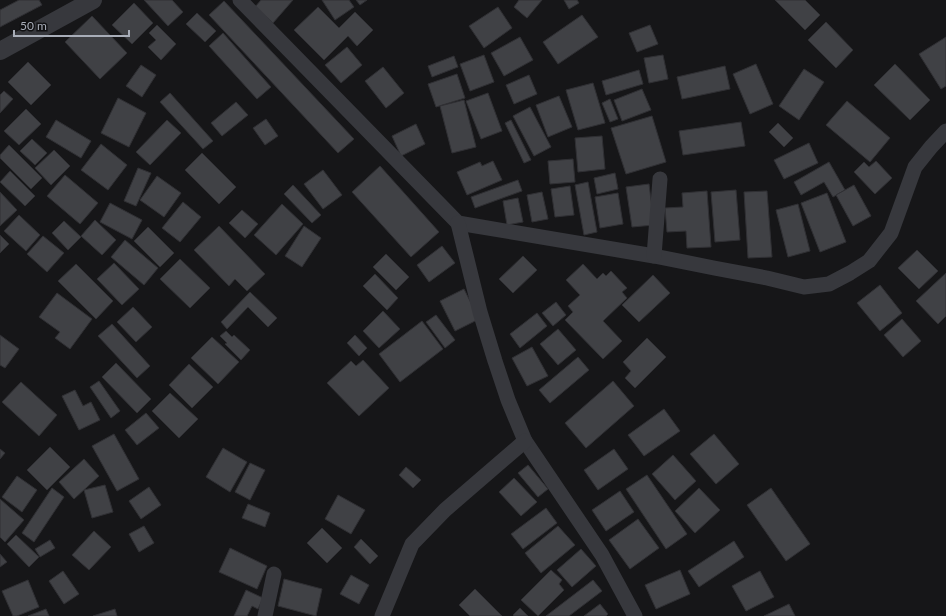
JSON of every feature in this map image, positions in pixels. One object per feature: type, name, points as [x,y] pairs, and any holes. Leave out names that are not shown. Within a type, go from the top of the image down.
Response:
[{"type":"street","points":[[0,51],[93,0]]},
{"type":"street","points":[[240,0],[458,223],[480,312],[495,361],[508,400],[525,441],[602,555],[635,616]]},
{"type":"street","points":[[458,223],[654,256],[767,278],[804,287],[829,284],[869,261],[891,232],[916,167],[931,147],[946,131]]},
{"type":"street","points":[[654,256],[660,179]]},
{"type":"street","points":[[382,616],[412,544],[445,510],[525,441]]},
{"type":"street","points":[[265,616],[274,574]]},
{"type":"building","points":[[19,0],[39,0],[42,5],[0,27],[0,10]]},
{"type":"building","points":[[144,0],[172,0],[183,12],[168,26]]},
{"type":"building","points":[[261,0],[293,0],[273,23],[255,7]]},
{"type":"building","points":[[322,0],[349,0],[354,7],[335,20]]},
{"type":"building","points":[[356,0],[367,0],[360,5]]},
{"type":"building","points":[[519,0],[542,0],[527,18],[514,7]]},
{"type":"building","points":[[564,0],[577,0],[579,3],[569,9]]},
{"type":"building","points":[[775,0],[805,0],[820,15],[805,30]]},
{"type":"building","points":[[224,1],[354,139],[338,153],[209,15]]},
{"type":"building","points":[[134,3],[153,23],[132,44],[112,25]]},
{"type":"building","points":[[318,7],[339,28],[355,12],[373,30],[357,46],[348,36],[324,60],[294,30]]},
{"type":"building","points":[[498,7],[512,28],[484,48],[469,26]]},
{"type":"building","points":[[197,13],[216,31],[205,42],[186,24]]},
{"type":"building","points":[[582,15],[598,37],[558,64],[543,42]]},
{"type":"building","points":[[92,16],[127,53],[100,79],[65,42]]},
{"type":"building","points":[[826,22],[853,50],[836,68],[808,40]]},
{"type":"building","points":[[157,25],[176,44],[161,60],[148,47],[156,40],[149,33]]},
{"type":"building","points":[[650,25],[658,44],[637,52],[629,33]]},
{"type":"building","points":[[223,33],[271,87],[257,99],[209,46]]},
{"type":"building","points":[[520,37],[533,60],[504,76],[491,53]]},
{"type":"building","points":[[946,37],[946,86],[941,89],[919,54]]},
{"type":"building","points":[[347,47],[362,65],[341,83],[325,65]]},
{"type":"building","points":[[484,55],[494,82],[470,91],[460,64]]},
{"type":"building","points":[[663,55],[668,79],[649,83],[644,58]]},
{"type":"building","points":[[454,56],[458,67],[432,77],[428,66]]},
{"type":"building","points":[[28,62],[51,85],[31,105],[8,82]]},
{"type":"building","points":[[756,64],[773,104],[750,114],[733,74]]},
{"type":"building","points":[[895,64],[930,100],[910,120],[874,85]]},
{"type":"building","points":[[141,65],[156,75],[142,97],[126,86]]},
{"type":"building","points":[[725,66],[730,89],[682,99],[677,77]]},
{"type":"building","points":[[383,67],[404,93],[386,108],[365,81]]},
{"type":"building","points":[[804,69],[824,82],[799,120],[779,106]]},
{"type":"building","points":[[639,70],[643,84],[606,95],[602,81]]},
{"type":"building","points":[[457,74],[465,98],[436,107],[428,84]]},
{"type":"building","points":[[529,75],[537,94],[514,104],[506,85]]},
{"type":"building","points":[[593,83],[605,123],[578,130],[566,90]]},
{"type":"building","points":[[642,89],[651,110],[622,121],[614,100]]},
{"type":"building","points":[[4,91],[13,99],[0,113],[0,95]]},
{"type":"building","points":[[170,93],[213,141],[203,149],[160,102]]},
{"type":"building","points":[[488,93],[502,131],[481,139],[466,101]]},
{"type":"building","points":[[559,96],[572,127],[548,137],[536,105]]},
{"type":"building","points":[[118,98],[146,113],[129,147],[101,133]]},
{"type":"building","points":[[610,99],[618,119],[610,122],[602,103]]},
{"type":"building","points":[[464,100],[476,147],[452,153],[440,106]]},
{"type":"building","points":[[847,101],[890,138],[870,162],[826,125]]},
{"type":"building","points":[[236,102],[248,115],[222,136],[211,123]]},
{"type":"building","points":[[530,107],[551,147],[534,156],[513,116]]},
{"type":"building","points":[[26,109],[41,124],[19,145],[4,131]]},
{"type":"building","points":[[652,116],[666,162],[626,174],[611,128]]},
{"type":"building","points":[[266,119],[278,136],[265,145],[253,128]]},
{"type":"building","points":[[56,120],[91,141],[81,158],[46,137]]},
{"type":"building","points":[[167,120],[181,133],[150,165],[136,152]]},
{"type":"building","points":[[511,120],[531,160],[524,163],[505,123]]},
{"type":"building","points":[[741,122],[745,146],[683,155],[679,131]]},
{"type":"building","points":[[778,123],[793,138],[784,147],[769,132]]},
{"type":"building","points":[[416,124],[425,144],[401,156],[392,136]]},
{"type":"building","points":[[602,136],[605,169],[578,172],[575,138]]},
{"type":"building","points":[[32,139],[47,153],[35,165],[20,151]]},
{"type":"building","points":[[809,143],[818,163],[784,179],[774,160]]},
{"type":"building","points":[[101,144],[127,165],[108,190],[81,170]]},
{"type":"building","points":[[9,145],[42,178],[31,189],[0,158],[0,155]]},
{"type":"building","points":[[54,150],[70,166],[51,185],[35,168]]},
{"type":"building","points":[[202,153],[236,187],[219,204],[185,170]]},
{"type":"building","points":[[573,159],[575,182],[550,184],[548,161]]},
{"type":"building","points":[[493,161],[502,180],[467,195],[457,172],[480,162],[482,166]]},
{"type":"building","points":[[876,161],[892,178],[875,194],[854,172],[864,162],[869,167]]},
{"type":"building","points":[[829,162],[845,190],[833,197],[824,182],[801,195],[794,182]]},
{"type":"building","points":[[380,166],[439,232],[411,257],[352,192]]},
{"type":"building","points":[[138,168],[151,173],[136,206],[124,201]]},
{"type":"building","points":[[323,170],[342,195],[323,209],[304,184]]},
{"type":"building","points":[[10,171],[35,196],[25,206],[0,182]]},
{"type":"building","points":[[615,173],[618,189],[597,194],[594,178]]},
{"type":"building","points":[[65,175],[98,203],[80,224],[47,196]]},
{"type":"building","points":[[157,176],[181,193],[164,217],[140,200]]},
{"type":"building","points":[[518,180],[522,191],[475,208],[471,197]]},
{"type":"building","points":[[588,182],[597,232],[584,235],[575,185]]},
{"type":"building","points":[[649,184],[654,225],[632,227],[626,187]]},
{"type":"building","points":[[293,185],[321,215],[312,223],[284,194]]},
{"type":"building","points":[[854,185],[871,216],[853,226],[836,195]]},
{"type":"building","points":[[570,186],[574,215],[555,217],[551,189]]},
{"type":"building","points":[[736,190],[740,240],[715,242],[711,192]]},
{"type":"building","points":[[707,191],[711,247],[687,248],[686,231],[667,232],[665,208],[683,207],[682,193]]},
{"type":"building","points":[[767,191],[772,257],[748,258],[744,192]]},
{"type":"building","points":[[0,192],[17,210],[0,226]]},
{"type":"building","points":[[542,192],[548,219],[532,222],[527,195]]},
{"type":"building","points":[[618,193],[623,224],[600,228],[595,197]]},
{"type":"building","points":[[827,193],[846,242],[820,252],[801,203]]},
{"type":"building","points":[[518,198],[523,222],[507,225],[503,201]]},
{"type":"building","points":[[183,202],[201,217],[180,242],[162,228]]},
{"type":"building","points":[[110,203],[142,220],[132,239],[100,222]]},
{"type":"building","points":[[282,204],[303,224],[276,255],[254,235]]},
{"type":"building","points":[[798,204],[810,251],[788,257],[776,210]]},
{"type":"building","points":[[242,210],[258,224],[245,238],[229,223]]},
{"type":"building","points":[[19,215],[40,235],[26,251],[4,231]]},
{"type":"building","points":[[95,220],[116,240],[102,255],[81,236]]},
{"type":"building","points":[[64,221],[81,237],[68,250],[52,233]]},
{"type":"building","points":[[219,226],[265,274],[247,291],[235,279],[229,286],[194,250]]},
{"type":"building","points":[[304,226],[321,238],[302,267],[285,256]]},
{"type":"building","points":[[148,227],[174,253],[160,267],[134,241]]},
{"type":"building","points":[[0,235],[9,244],[0,253]]},
{"type":"building","points":[[43,236],[64,253],[47,272],[27,254]]},
{"type":"building","points":[[125,240],[158,268],[144,285],[111,257]]},
{"type":"building","points":[[442,246],[455,263],[429,282],[417,265]]},
{"type":"building","points":[[917,250],[938,271],[919,289],[898,268]]},
{"type":"building","points":[[386,254],[409,277],[396,290],[373,267]]},
{"type":"building","points":[[523,256],[537,270],[513,293],[499,279]]},
{"type":"building","points":[[180,259],[210,288],[190,308],[160,279]]},
{"type":"building","points":[[114,263],[139,289],[122,305],[97,279]]},
{"type":"building","points":[[76,264],[113,301],[96,319],[58,281]]},
{"type":"building","points":[[583,264],[597,279],[603,273],[606,276],[611,271],[627,288],[622,292],[627,298],[603,321],[622,341],[603,359],[565,320],[573,312],[568,306],[580,295],[566,280]]},
{"type":"building","points":[[946,273],[946,316],[938,324],[916,301]]},
{"type":"building","points":[[375,274],[398,298],[387,310],[363,286]]},
{"type":"building","points":[[653,275],[670,293],[639,322],[622,305]]},
{"type":"building","points":[[880,285],[902,313],[880,331],[857,303]]},
{"type":"building","points":[[464,289],[479,319],[455,331],[440,301]]},
{"type":"building","points":[[250,292],[277,318],[268,327],[248,307],[227,329],[221,322]]},
{"type":"building","points":[[57,293],[92,319],[70,349],[55,338],[60,332],[39,317]]},
{"type":"building","points":[[556,302],[566,315],[553,326],[542,313]]},
{"type":"building","points":[[133,307],[152,327],[136,342],[117,322]]},
{"type":"building","points":[[383,311],[400,329],[379,348],[363,331]]},
{"type":"building","points":[[537,313],[547,326],[520,348],[510,334]]},
{"type":"building","points":[[436,315],[455,340],[445,348],[426,322]]},
{"type":"building","points":[[902,319],[921,341],[903,357],[884,335]]},
{"type":"building","points":[[422,321],[443,349],[400,382],[379,354]]},
{"type":"building","points":[[112,324],[150,366],[137,378],[98,336]]},
{"type":"building","points":[[558,329],[576,350],[558,365],[540,344]]},
{"type":"building","points":[[226,331],[232,337],[234,335],[250,350],[241,360],[225,344],[227,343],[220,336]]},
{"type":"building","points":[[0,335],[19,349],[5,368],[0,365]]},
{"type":"building","points":[[355,335],[367,348],[359,356],[347,343]]},
{"type":"building","points":[[212,337],[239,362],[218,384],[191,358]]},
{"type":"building","points":[[647,338],[666,357],[635,388],[625,378],[631,371],[623,362]]},
{"type":"building","points":[[532,347],[548,376],[527,386],[512,358]]},
{"type":"building","points":[[578,357],[589,370],[550,403],[539,390]]},
{"type":"building","points":[[363,360],[389,388],[359,416],[327,383],[351,361],[356,366]]},
{"type":"building","points":[[116,363],[151,399],[137,413],[102,377]]},
{"type":"building","points":[[189,364],[213,387],[192,408],[169,385]]},
{"type":"building","points":[[99,381],[120,411],[111,418],[90,387]]},
{"type":"building","points":[[613,381],[634,406],[586,448],[565,423]]},
{"type":"building","points":[[21,382],[57,415],[39,436],[2,402]]},
{"type":"building","points":[[75,390],[83,406],[91,402],[100,420],[79,430],[62,396]]},
{"type":"building","points":[[170,393],[198,419],[179,438],[152,411]]},
{"type":"building","points":[[664,409],[680,431],[644,456],[628,435]]},
{"type":"building","points":[[146,413],[159,428],[137,445],[125,430]]},
{"type":"building","points":[[114,434],[139,479],[117,491],[92,446]]},
{"type":"building","points":[[714,434],[739,464],[716,484],[690,454]]},
{"type":"building","points":[[50,447],[70,467],[47,490],[27,470]]},
{"type":"building","points":[[223,448],[247,462],[230,492],[206,477]]},
{"type":"building","points":[[0,449],[5,453],[0,459]]},
{"type":"building","points":[[614,449],[628,469],[598,490],[584,470]]},
{"type":"building","points":[[673,455],[696,481],[675,500],[652,474]]},
{"type":"building","points":[[84,459],[99,476],[74,499],[59,482]]},
{"type":"building","points":[[250,463],[265,470],[250,500],[235,492]]},
{"type":"building","points":[[528,465],[548,489],[538,497],[518,473]]},
{"type":"building","points":[[406,467],[421,480],[413,488],[399,475]]},
{"type":"building","points":[[647,475],[687,534],[666,549],[626,489]]},
{"type":"building","points":[[17,476],[37,490],[22,512],[2,497]]},
{"type":"building","points":[[514,478],[537,502],[521,516],[499,492]]},
{"type":"building","points":[[105,485],[113,512],[92,518],[84,490]]},
{"type":"building","points":[[149,487],[161,505],[141,519],[129,501]]},
{"type":"building","points":[[52,488],[64,497],[34,542],[22,533]]},
{"type":"building","points":[[699,488],[720,510],[695,533],[675,511]]},
{"type":"building","points":[[771,488],[810,544],[786,561],[747,505]]},
{"type":"building","points":[[620,491],[634,512],[606,531],[592,510]]},
{"type":"building","points":[[338,495],[365,510],[351,534],[325,519]]},
{"type":"building","points":[[0,499],[24,520],[5,542],[0,537]]},
{"type":"building","points":[[248,504],[270,513],[265,527],[242,518]]},
{"type":"building","points":[[546,508],[557,523],[523,549],[511,534]]},
{"type":"building","points":[[638,519],[659,548],[630,569],[609,540]]},
{"type":"building","points":[[144,526],[154,543],[139,552],[129,534]]},
{"type":"building","points":[[558,526],[575,545],[541,573],[525,553]]},
{"type":"building","points":[[322,528],[342,548],[327,563],[307,543]]},
{"type":"building","points":[[94,531],[111,547],[89,570],[72,555]]},
{"type":"building","points":[[16,535],[39,557],[29,567],[7,544]]},
{"type":"building","points":[[361,539],[378,556],[370,564],[354,547]]},
{"type":"building","points":[[50,540],[55,548],[40,557],[35,549]]},
{"type":"building","points":[[734,541],[744,557],[699,587],[688,571]]},
{"type":"building","points":[[230,548],[267,566],[257,589],[219,572]]},
{"type":"building","points":[[581,549],[596,566],[572,587],[557,570]]},
{"type":"building","points":[[0,554],[7,562],[0,567]]},
{"type":"building","points":[[551,570],[562,580],[559,584],[564,590],[538,616],[521,600]]},
{"type":"building","points":[[680,570],[690,594],[656,609],[645,585]]},
{"type":"building","points":[[63,571],[79,594],[64,604],[49,581]]},
{"type":"building","points":[[760,571],[774,597],[746,611],[732,586]]},
{"type":"building","points":[[351,575],[369,585],[359,604],[340,594]]},
{"type":"building","points":[[284,579],[322,589],[316,616],[278,606]]},
{"type":"building","points":[[28,580],[39,607],[17,616],[13,616],[2,591]]},
{"type":"building","points":[[593,580],[602,591],[569,616],[546,616]]},
{"type":"building","points":[[475,589],[502,616],[470,616],[459,605]]},
{"type":"building","points":[[246,590],[263,598],[258,609],[252,606],[247,616],[234,616]]},
{"type":"building","points":[[600,604],[608,614],[606,616],[584,616]]},
{"type":"building","points":[[789,604],[795,616],[764,616]]},
{"type":"building","points":[[520,608],[528,616],[513,615]]},
{"type":"building","points":[[46,609],[49,616],[28,616]]},
{"type":"building","points":[[115,609],[117,616],[93,616]]}]
